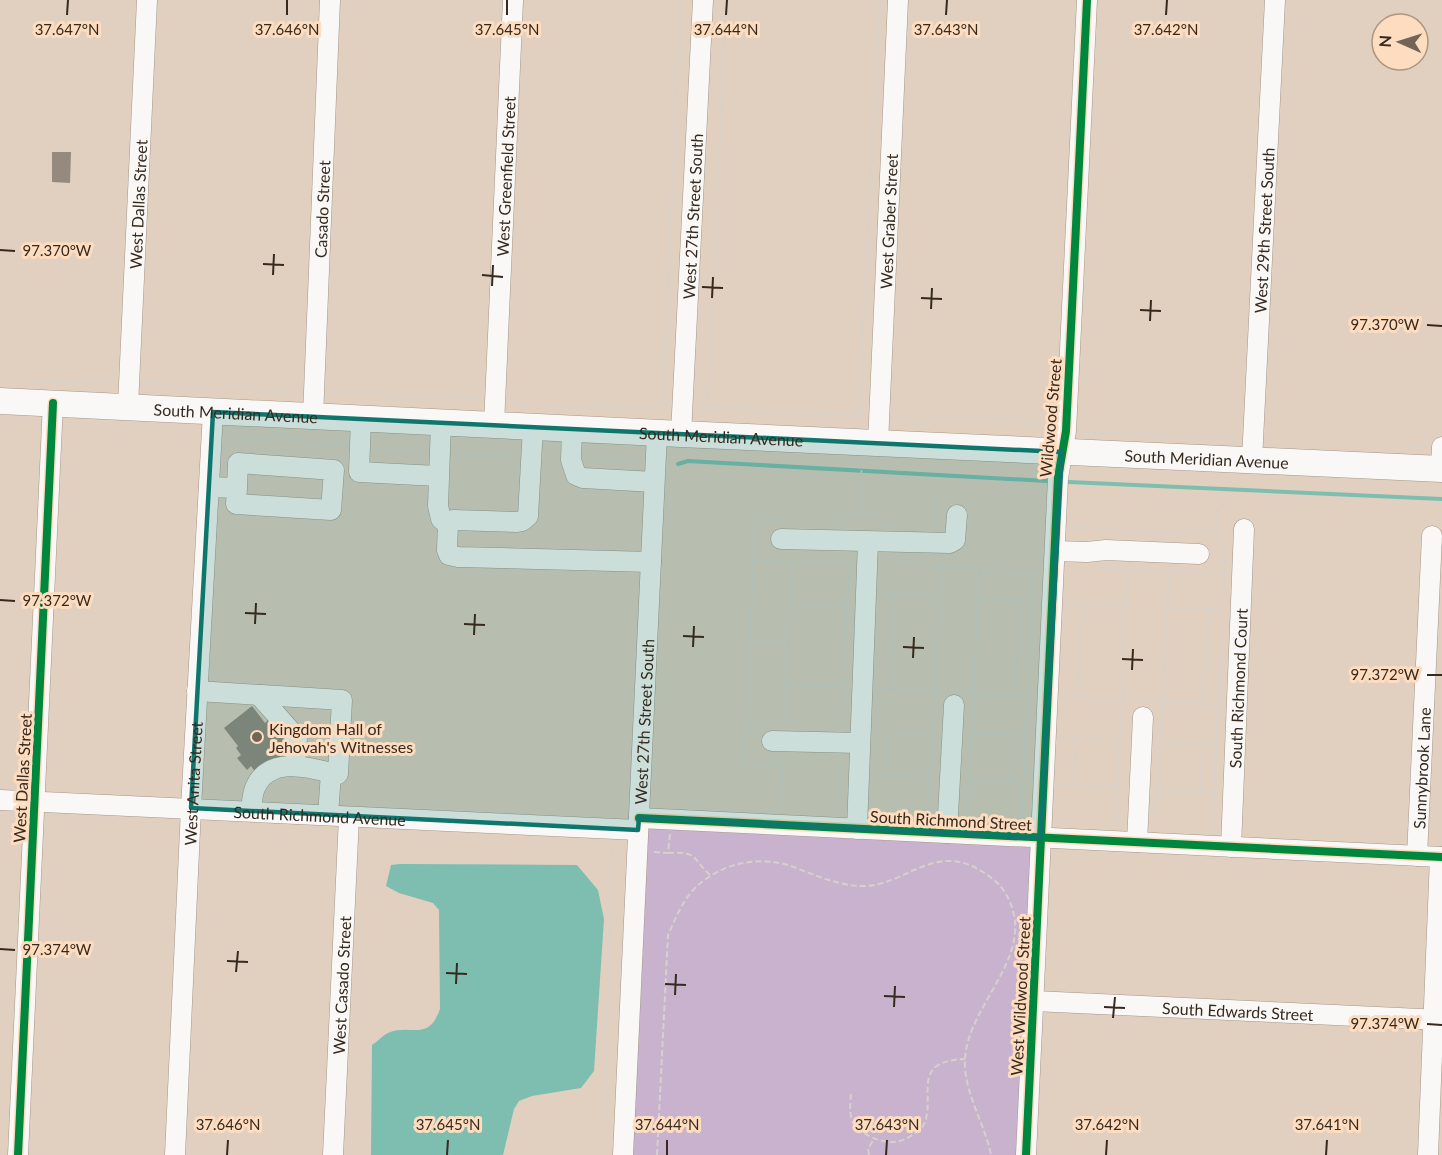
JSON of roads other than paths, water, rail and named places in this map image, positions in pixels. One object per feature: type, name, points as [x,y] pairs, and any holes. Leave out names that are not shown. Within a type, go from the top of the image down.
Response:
[{"type":"main road","name":"South Meridian Avenue","points":[[0,400],[53,403],[128,394],[213,422],[313,417],[494,425],[533,414],[572,429],[669,434],[878,443],[1064,442],[1440,457]]},
{"type":"street","name":"West Dallas Street","points":[[128,394],[147,0]]},
{"type":"street","name":"Casado Street","points":[[313,417],[330,0]]},
{"type":"street","name":"West Greenfield Street","points":[[494,425],[513,0]]},
{"type":"street","name":"West 27th Street South","points":[[623,1155],[651,562],[646,482],[684,406],[704,0]]},
{"type":"street","name":"West Graber Street","points":[[878,443],[898,0]]},
{"type":"street","name":"Wildwood Street","points":[[1041,838],[1058,478],[1064,442],[1087,0]]},
{"type":"street","name":"West 29th Street South","points":[[1253,451],[1275,0]]},
{"type":"street","name":"West Dallas Street","points":[[18,1155],[53,403]]},
{"type":"street","points":[[533,414],[529,511],[526,519],[517,522],[453,520],[448,524],[447,550],[449,555],[453,557],[651,562]]},
{"type":"street","points":[[361,419],[359,472],[438,476]]},
{"type":"street","name":"West Anita Street","points":[[175,1155],[190,808],[213,422]]},
{"type":"street","points":[[441,423],[438,512],[441,519],[448,524]]},
{"type":"street","points":[[572,429],[571,458],[576,475],[583,478],[646,482]]},
{"type":"street","points":[[238,463],[334,470],[331,510],[236,504],[237,488],[238,463]]},
{"type":"street","points":[[209,487],[237,488]]},
{"type":"street","points":[[787,533],[868,542],[950,543],[955,540],[957,515]]},
{"type":"street","name":"South Richmond Court","points":[[1231,847],[1244,529]]},
{"type":"street","name":"Sunnybrook Lane","points":[[1417,856],[1432,536]]},
{"type":"street","points":[[857,829],[868,542]]},
{"type":"street","points":[[1055,551],[1106,550],[1199,554]]},
{"type":"street","points":[[197,690],[342,700],[338,774],[308,766],[286,765],[271,771],[259,780],[254,791],[251,811]]},
{"type":"street","points":[[259,695],[297,738],[295,766]]},
{"type":"street","points":[[947,833],[954,705]]},
{"type":"street","points":[[1137,842],[1143,717]]},
{"type":"street","points":[[772,741],[860,743]]},
{"type":"street","points":[[328,815],[331,773]]},
{"type":"street","name":"South Richmond Avenue","points":[[0,800],[349,817],[639,824]]},
{"type":"street","name":"West Casado Street","points":[[333,1155],[349,817]]},
{"type":"street","name":"South Richmond Street","points":[[639,824],[857,829],[1441,857]]},
{"type":"street","name":"West Wildwood Street","points":[[1026,1155],[1041,838]]},
{"type":"street","points":[[1428,1155],[1438,1019],[1441,857]]},
{"type":"street","name":"South Edwards Street","points":[[1034,1001],[1438,1019]]},
{"type":"water","points":[[391,865],[577,865],[598,890],[604,919],[594,1071],[581,1088],[532,1096],[519,1101],[514,1109],[503,1155],[371,1155],[372,1045],[384,1035],[396,1030],[418,1030],[430,1026],[440,1009],[439,910],[433,903],[399,893],[386,886]]},
{"type":"waterway","points":[[678,464],[688,461],[1047,481]]},
{"type":"waterway","points":[[1069,482],[1442,499]]},
{"type":"place","name":"Kingdom Hall of Jehovah's Witnesses","points":[[257,737]]}]
